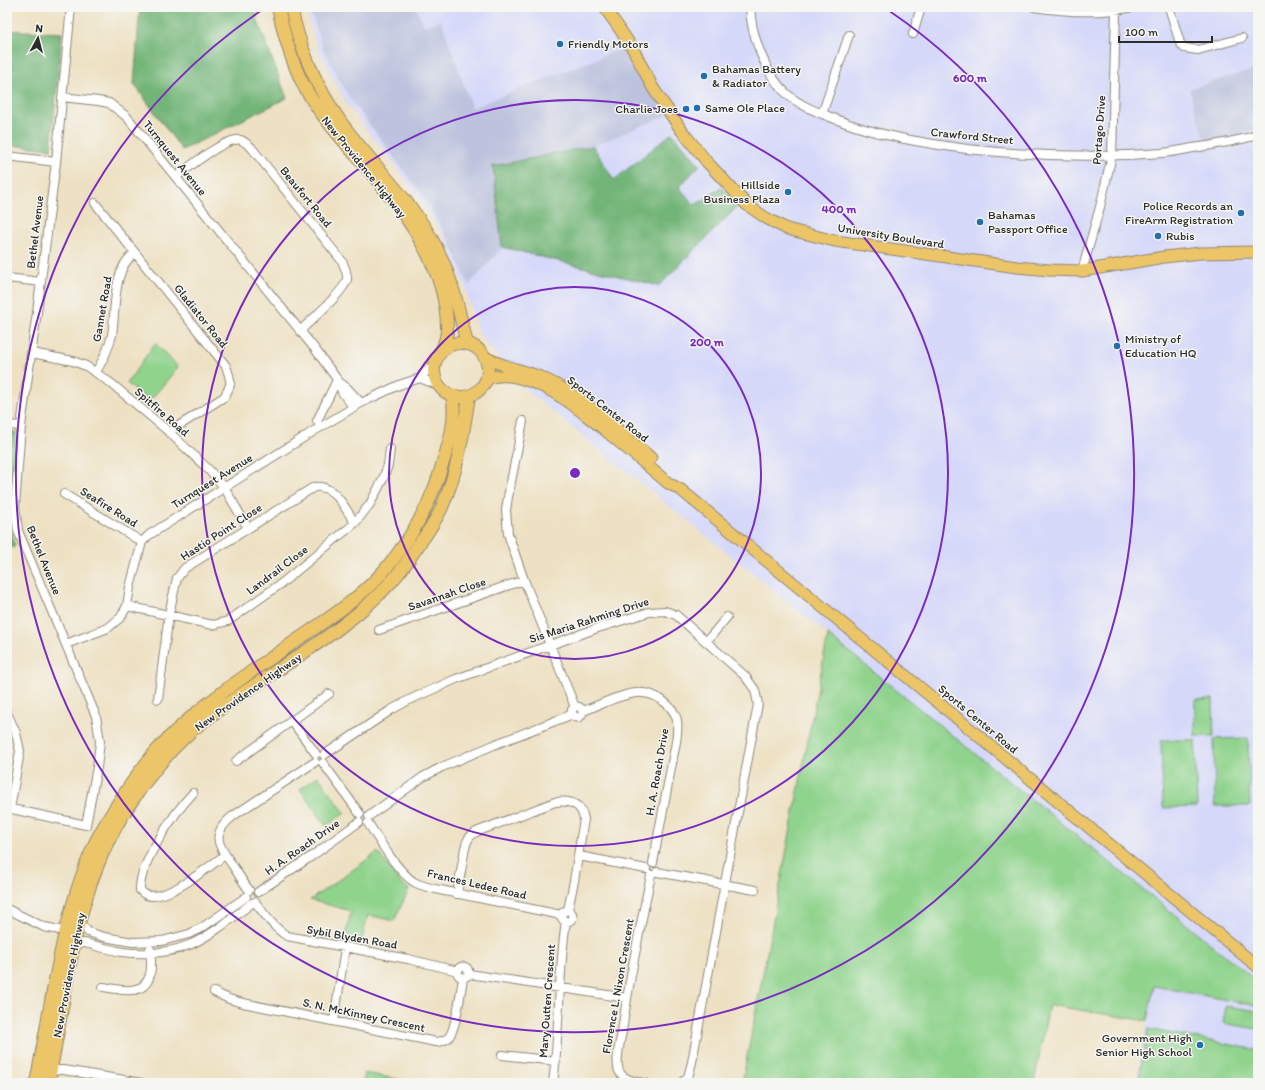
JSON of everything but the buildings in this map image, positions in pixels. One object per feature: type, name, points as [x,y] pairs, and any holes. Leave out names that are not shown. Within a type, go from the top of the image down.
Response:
[{"type":"highway","name":"New Providence Highway","points":[[278,7],[286,39],[301,82],[308,94],[328,122],[372,173],[398,207],[427,252],[440,284],[444,301],[447,332],[442,351]]},
{"type":"highway","name":"New Providence Highway","points":[[291,7],[295,25],[307,59],[328,102],[341,121],[411,208],[430,236],[448,273],[467,344]]},
{"type":"highway","points":[[455,344],[467,344],[478,350],[485,357],[488,368],[486,380],[480,390],[469,396],[460,397],[452,396],[441,389],[434,376],[434,369],[435,362],[442,351],[455,344]]},
{"type":"highway","name":"New Providence Highway","points":[[36,1083],[65,931],[79,884],[99,835],[110,815],[129,786],[160,747],[178,729],[206,706],[362,593],[382,573],[400,551],[425,510],[441,470],[449,442],[453,419],[454,409],[452,396]]},
{"type":"highway","name":"New Providence Highway","points":[[49,1078],[78,921],[104,847],[119,821],[139,791],[170,752],[188,734],[224,706],[336,630],[379,594],[394,579],[413,555],[440,512],[451,486],[462,442],[469,396]]},
{"type":"main road","name":"University Boulevard","points":[[604,7],[618,25],[633,49],[653,88],[682,131],[707,162],[742,200],[766,218],[787,229],[835,241],[1017,267],[1049,270],[1082,271],[1179,255],[1201,253],[1258,252]]},
{"type":"main road","name":"Sports Center Road","points":[[485,357],[499,364],[544,378],[581,400],[674,479],[681,490]]},
{"type":"main road","name":"Sports Center Road","points":[[486,380],[498,376],[516,377],[534,383],[561,396],[668,483],[681,490],[1258,967]]},
{"type":"street","name":"Bethel Avenue","points":[[8,808],[86,825],[100,742],[96,716],[18,531],[15,506],[21,426],[32,353],[56,162],[71,7]]},
{"type":"street","name":"Crawford Street","points":[[750,7],[750,16],[762,56],[775,81],[786,93],[803,106],[853,126],[878,134],[930,144],[998,152],[1058,156],[1164,153],[1235,142],[1258,135]]},
{"type":"street","points":[[913,34],[921,7]]},
{"type":"street","points":[[1034,7],[1058,10],[1116,10],[1133,7]]},
{"type":"street","points":[[1169,7],[1180,43],[1184,48],[1198,50],[1242,38]]},
{"type":"street","name":"Portago Drive","points":[[1082,271],[1100,207],[1112,155],[1116,10]]},
{"type":"street","points":[[822,114],[849,35]]},
{"type":"street","name":"Turnquest Avenue","points":[[62,97],[98,100],[109,103],[126,118],[176,177],[300,331],[338,381]]},
{"type":"street","name":"Beaufort Road","points":[[176,177],[221,145],[234,140],[242,140],[251,147],[342,261],[346,270],[347,279],[342,289],[300,331]]},
{"type":"street","points":[[7,156],[56,162]]},
{"type":"street","name":"Gladiator Road","points":[[95,203],[226,366],[230,380],[230,388],[224,397],[169,432]]},
{"type":"street","name":"Gannet Road","points":[[96,372],[106,354],[110,341],[121,269],[125,262],[135,253]]},
{"type":"street","points":[[7,278],[41,282]]},
{"type":"street","name":"Spitfire Road","points":[[32,353],[73,361],[96,372],[169,432],[209,470],[224,487],[248,528]]},
{"type":"street","points":[[435,362],[420,378],[435,384],[441,389]]},
{"type":"street","name":"Turnquest Avenue","points":[[142,542],[149,535],[224,487],[361,403],[399,385],[420,378]]},
{"type":"street","points":[[338,381],[361,403]]},
{"type":"street","points":[[338,381],[342,392],[354,408]]},
{"type":"street","points":[[317,421],[338,381]]},
{"type":"street","points":[[523,421],[506,510],[508,534],[574,711]]},
{"type":"street","points":[[7,424],[21,426]]},
{"type":"street","name":"Landrail Close","points":[[127,606],[169,614],[213,625],[228,621],[282,584],[355,523],[370,504],[383,479],[390,459],[390,449]]},
{"type":"street","name":"Hastio Point Close","points":[[158,699],[169,614],[177,578],[185,568],[314,487],[319,486],[336,496],[355,523]]},
{"type":"street","name":"Seafire Road","points":[[64,494],[142,542]]},
{"type":"street","points":[[66,644],[108,628],[121,617],[127,606],[142,542]]},
{"type":"street","name":"Savannah Close","points":[[379,630],[524,580]]},
{"type":"street","name":"Sis Maria Rahming Drive","points":[[250,898],[219,845],[218,835],[224,824],[233,816],[391,710],[409,700],[456,679],[602,627],[657,610],[676,615],[745,676],[755,690],[758,704],[724,884]]},
{"type":"street","points":[[706,642],[727,617]]},
{"type":"street","name":"H. A. Roach Drive","points":[[250,898],[254,889],[258,892],[312,856],[423,777],[574,711],[580,707],[583,711],[629,694],[642,693],[659,698],[670,708],[674,713],[677,725],[676,742],[653,863],[648,864],[651,872]]},
{"type":"street","points":[[236,761],[329,694]]},
{"type":"street","points":[[7,713],[16,733],[20,751],[8,808]]},
{"type":"street","name":"Frances Ledee Road","points":[[291,720],[394,862],[414,882],[457,894],[565,915]]},
{"type":"street","points":[[193,793],[178,810],[152,852],[141,877],[140,890],[145,895],[149,896],[166,894],[178,888],[225,855]]},
{"type":"street","name":"Mary Outten Crescent","points":[[457,894],[466,842],[472,834],[555,802],[568,802],[578,806],[581,810],[584,819],[579,856],[565,915],[561,958],[556,1061],[553,1083]]},
{"type":"street","points":[[579,856],[651,872],[756,890]]},
{"type":"street","name":"Florence L. Nixon Crescent","points":[[645,1083],[629,1080],[623,1076],[618,1067],[627,998],[651,872]]},
{"type":"street","points":[[680,1083],[688,1077],[691,1068],[724,884]]},
{"type":"street","points":[[78,921],[88,932],[104,937],[133,942],[149,942],[175,938],[203,927],[250,898]]},
{"type":"street","points":[[72,948],[84,943],[116,951],[151,953],[171,951],[186,947],[209,935],[250,898]]},
{"type":"street","name":"Sybil Blyden Road","points":[[250,898],[279,932],[287,936],[408,960],[463,974],[627,998]]},
{"type":"street","points":[[7,909],[44,927],[65,931]]},
{"type":"street","points":[[103,987],[130,990],[141,987],[151,974],[152,964],[149,942]]},
{"type":"street","points":[[334,1021],[346,948]]},
{"type":"street","name":"S. N. McKinney Crescent","points":[[214,992],[242,1003],[428,1041],[443,1041],[450,1035],[453,1028],[463,974]]},
{"type":"street","points":[[502,1055],[556,1061]]},
{"type":"street","points":[[53,1058],[58,1063],[73,1071]]},
{"type":"street","points":[[49,1078],[58,1070],[73,1071],[142,1083]]},
{"type":"shaded area","points":[[305,7],[1258,7],[1258,982],[528,392],[478,333],[465,286],[445,239],[419,197],[346,103],[318,50]]},
{"type":"shaded area","points":[[309,7],[415,7],[424,26],[441,20],[472,108],[626,47],[668,115],[593,146],[494,166],[502,248],[469,285],[449,240],[422,195],[350,99],[323,49]]},
{"type":"shaded area","points":[[1258,68],[1258,129],[1224,138],[1205,141],[1189,89]]},
{"type":"shaded area","name":"Government High Senior High School","points":[[1154,986],[1258,1006],[1258,1083],[1136,1083]]},
{"type":"green space","points":[[140,7],[256,7],[257,19],[287,98],[182,150],[134,84]]},
{"type":"green space","points":[[7,30],[62,33],[51,149],[7,145]]},
{"type":"green space","points":[[672,133],[700,165],[679,187],[693,204],[704,200],[721,187],[738,206],[659,286],[502,247],[493,166],[593,146],[614,180]]},
{"type":"green space","points":[[155,343],[178,367],[149,402],[127,383]]},
{"type":"green space","points":[[7,431],[16,432],[8,514],[15,547],[7,548]]},
{"type":"green space","points":[[828,635],[1258,982],[1258,1006],[1154,986],[1147,1021],[1049,1005],[1034,1083],[742,1083]]},
{"type":"green space","points":[[1213,699],[1214,736],[1195,736],[1195,700]]},
{"type":"green space","points":[[1248,738],[1250,806],[1215,806],[1214,739]]},
{"type":"green space","points":[[1161,740],[1195,740],[1197,807],[1163,808]]},
{"type":"green space","points":[[318,776],[345,813],[326,826],[300,789]]},
{"type":"green space","points":[[378,852],[402,885],[409,889],[394,921],[368,915],[361,943],[345,938],[351,911],[310,900]]},
{"type":"green space","points":[[1226,1006],[1258,1011],[1257,1029],[1223,1023]]},
{"type":"green space","points":[[1148,1029],[1258,1050],[1258,1083],[1138,1082]]},
{"type":"green space","points":[[365,1073],[417,1083],[363,1083]]},
{"type":"place","name":"Friendly Motors","points":[[560,44]]},
{"type":"place","name":"Bahamas Battery & Radiator","points":[[704,76]]},
{"type":"place","name":"Same Ole Place","points":[[697,108]]},
{"type":"place","name":"Charlie Joes","points":[[686,109]]},
{"type":"place","name":"Hillside Business Plaza","points":[[788,192]]},
{"type":"place","name":"Police Records an FireArm Registration","points":[[1241,213]]},
{"type":"place","name":"Bahamas Passport Office","points":[[980,222]]},
{"type":"place","name":"Rubis","points":[[1158,236]]},
{"type":"place","name":"Ministry of Education HQ","points":[[1117,346]]},
{"type":"place","name":"Government High Senior High School","points":[[1200,1045]]}]
